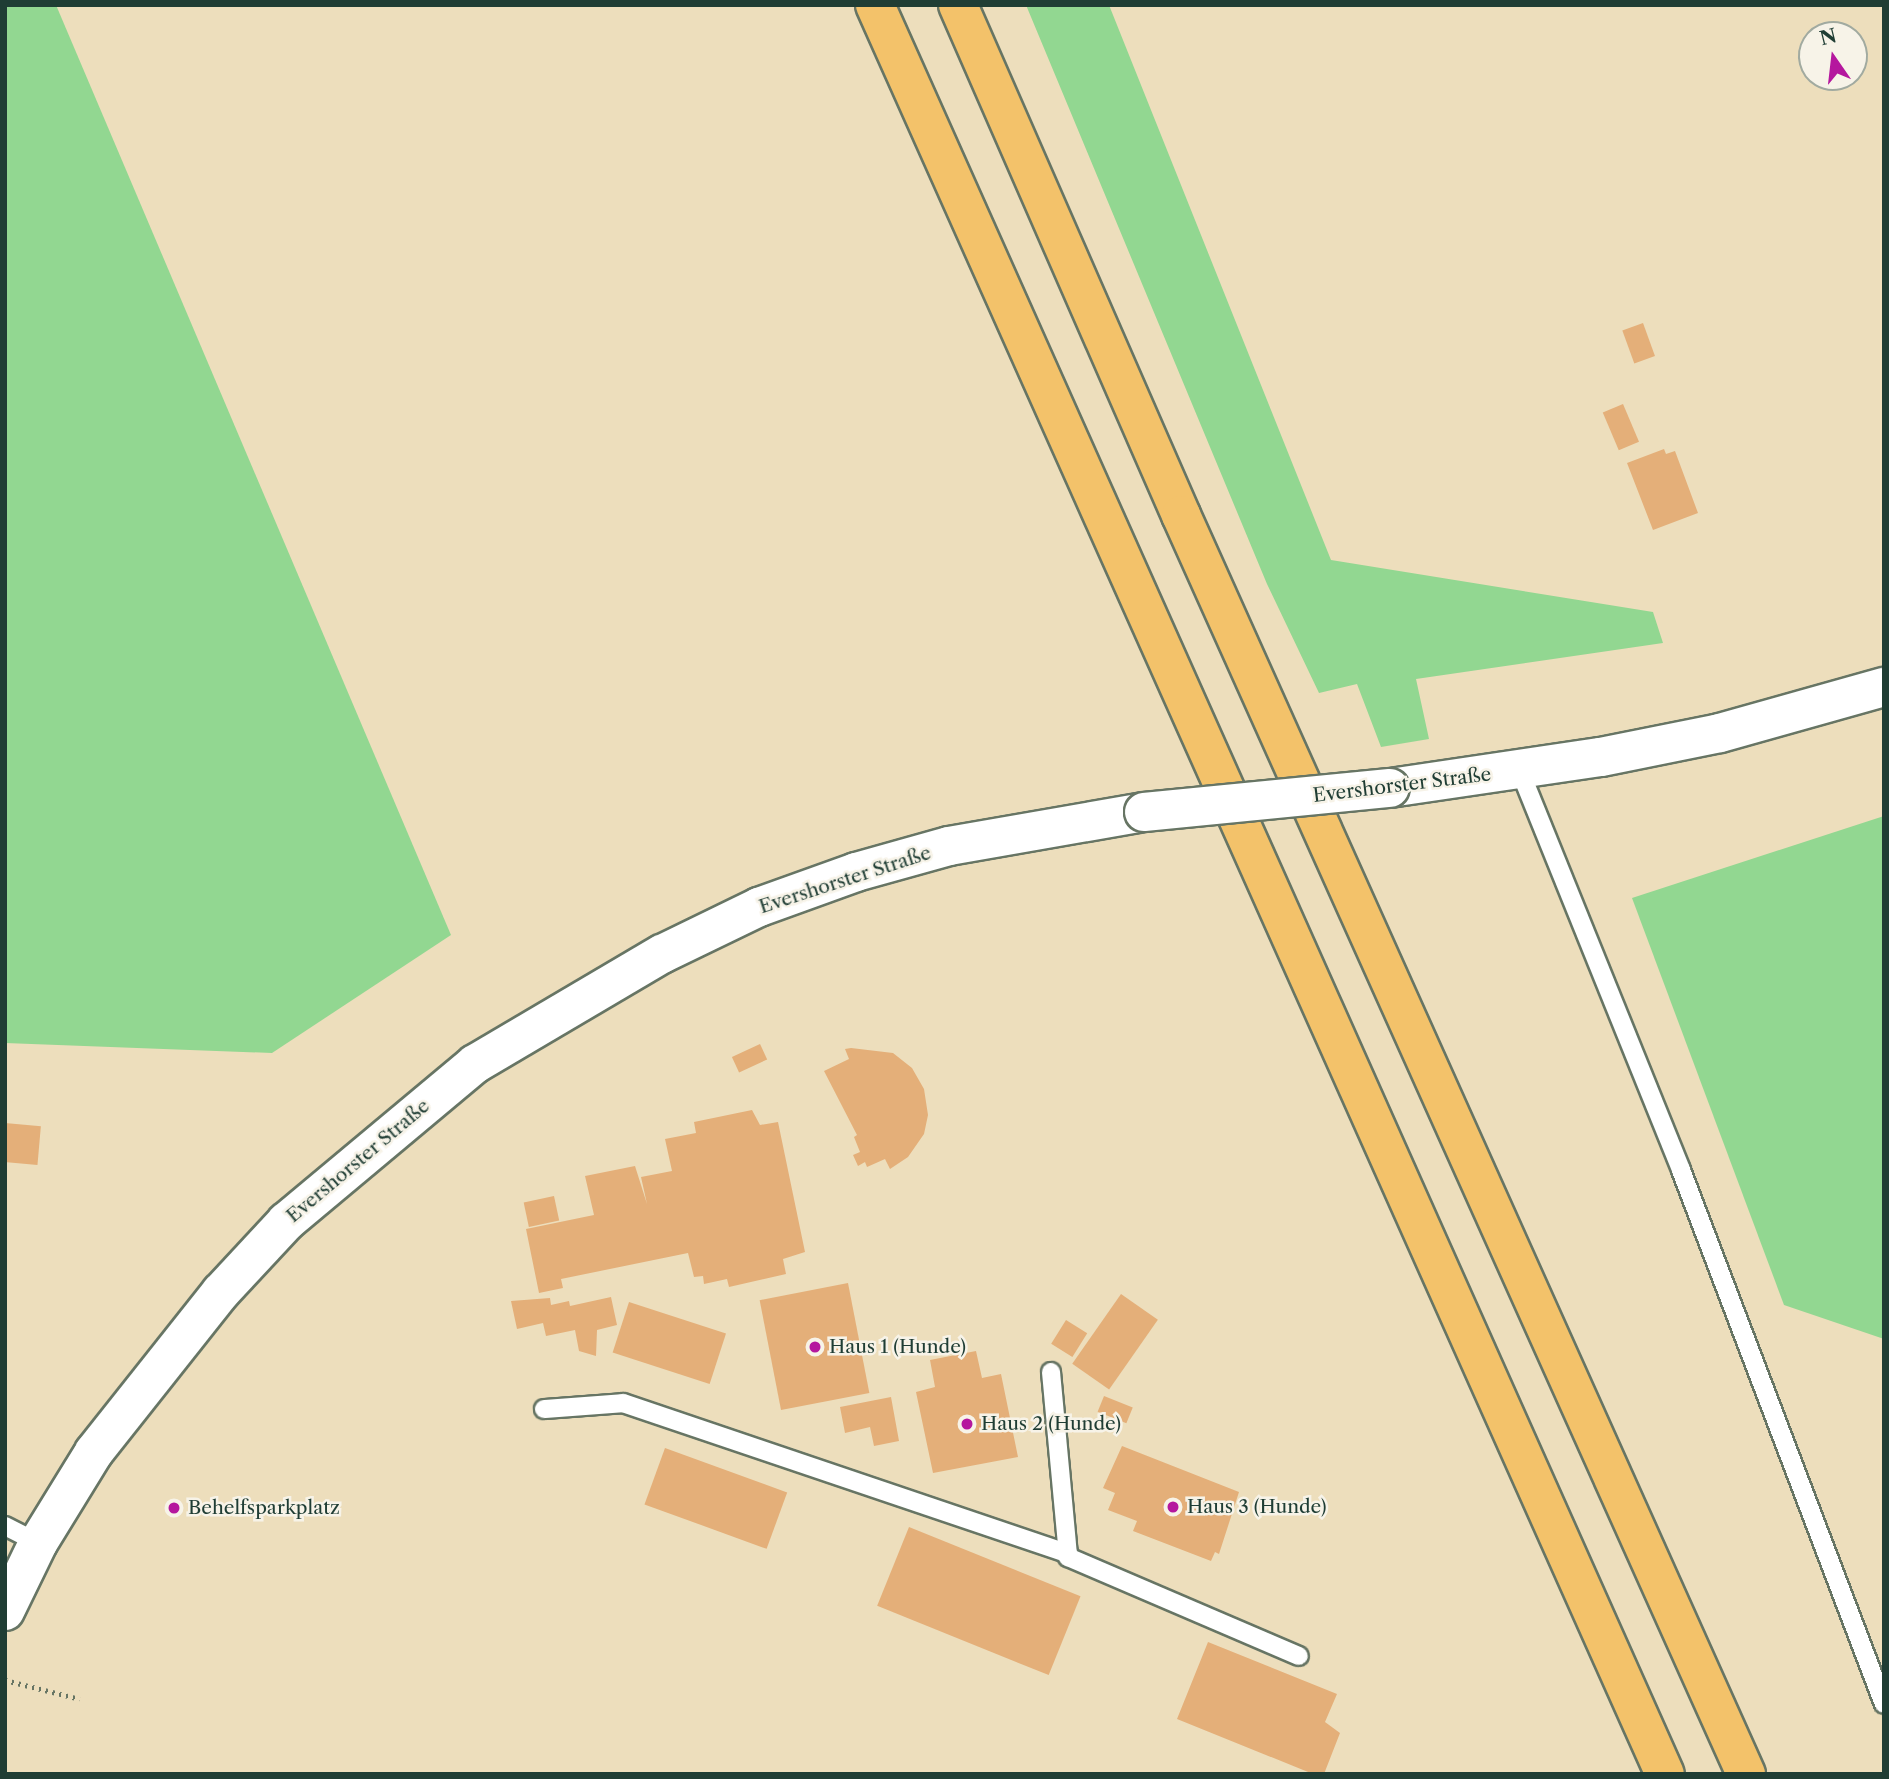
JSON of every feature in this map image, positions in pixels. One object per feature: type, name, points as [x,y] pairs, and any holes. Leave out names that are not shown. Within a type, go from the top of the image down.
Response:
[{"type":"highway","points":[[875,5],[1665,1774]]},
{"type":"highway","points":[[958,5],[1181,515],[1746,1774]]},
{"type":"street","name":"Evershorster Straße","points":[[5,1611],[22,1534],[94,1451],[221,1292],[305,1206],[475,1064],[662,954],[759,907],[856,872],[948,846],[1144,812],[1390,788],[1520,771],[1720,733],[1884,687]]},
{"type":"lane","points":[[1520,771],[1681,1170],[1884,1704]]},
{"type":"lane","points":[[1051,1372],[1068,1554]]},
{"type":"lane","points":[[544,1409],[623,1403],[1068,1554],[1299,1656]]},
{"type":"path","points":[[5,1680],[80,1699]]},
{"type":"green space","points":[[5,5],[56,5],[451,935],[272,1053],[5,1043]]},
{"type":"green space","points":[[1026,5],[1109,5],[1331,560],[1653,612],[1663,643],[1416,679],[1429,739],[1381,747],[1357,684],[1319,693],[1267,584]]},
{"type":"green space","points":[[1884,816],[1884,1339],[1784,1305],[1632,898]]},
{"type":"building","points":[[1643,323],[1655,356],[1634,363],[1622,331]]},
{"type":"building","points":[[1623,404],[1639,442],[1619,450],[1603,413]]},
{"type":"building","points":[[1664,449],[1666,454],[1675,451],[1698,513],[1653,530],[1627,463]]},
{"type":"building","points":[[760,1044],[767,1059],[739,1073],[732,1057]]},
{"type":"building","points":[[845,1049],[893,1053],[912,1068],[924,1089],[928,1115],[924,1134],[908,1157],[890,1169],[885,1159],[867,1167],[865,1162],[858,1166],[853,1155],[860,1152],[854,1137],[857,1135],[824,1071],[849,1059]]},
{"type":"building","points":[[752,1110],[760,1125],[778,1122],[805,1252],[783,1259],[786,1274],[729,1287],[727,1279],[704,1284],[703,1276],[694,1277],[688,1253],[561,1279],[563,1288],[539,1293],[526,1229],[594,1215],[585,1176],[635,1166],[647,1204],[641,1177],[672,1171],[665,1139],[696,1133],[694,1122]]},
{"type":"building","points":[[5,1123],[41,1126],[37,1165],[5,1162]]},
{"type":"building","points":[[554,1196],[559,1220],[529,1227],[524,1202]]},
{"type":"building","points":[[848,1283],[869,1393],[781,1410],[760,1300]]},
{"type":"building","points":[[1121,1294],[1158,1320],[1109,1389],[1072,1364]]},
{"type":"building","points":[[611,1297],[617,1325],[597,1330],[596,1356],[579,1351],[575,1330],[546,1336],[543,1323],[517,1329],[511,1301],[550,1298],[551,1305],[569,1301],[570,1306]]},
{"type":"building","points":[[629,1302],[726,1334],[710,1384],[613,1352]]},
{"type":"building","points":[[1066,1320],[1087,1333],[1072,1357],[1051,1344]]},
{"type":"building","name":"Haus 2 (Hunde)","points":[[976,1351],[982,1378],[1001,1374],[1018,1457],[933,1473],[916,1392],[935,1387],[930,1360]]},
{"type":"building","points":[[1104,1396],[1133,1408],[1126,1423],[1098,1412]]},
{"type":"building","points":[[891,1397],[899,1441],[874,1446],[870,1427],[845,1433],[840,1407]]},
{"type":"building","name":"Haus 3 (Hunde)","points":[[1122,1446],[1239,1492],[1219,1554],[1215,1552],[1211,1561],[1133,1531],[1137,1521],[1108,1510],[1115,1493],[1103,1488]]},
{"type":"building","points":[[665,1448],[787,1492],[767,1549],[644,1504]]},
{"type":"building","points":[[909,1527],[1081,1596],[1049,1675],[877,1606]]},
{"type":"building","points":[[1208,1642],[1337,1694],[1325,1722],[1340,1733],[1324,1774],[1313,1774],[1177,1719]]},
{"type":"place","name":"Haus 1 (Hunde)","points":[[815,1347]]},
{"type":"place","name":"Haus 2 (Hunde)","points":[[967,1424]]},
{"type":"place","name":"Haus 3 (Hunde)","points":[[1173,1507]]},
{"type":"place","name":"Behelfsparkplatz","points":[[174,1508]]}]
